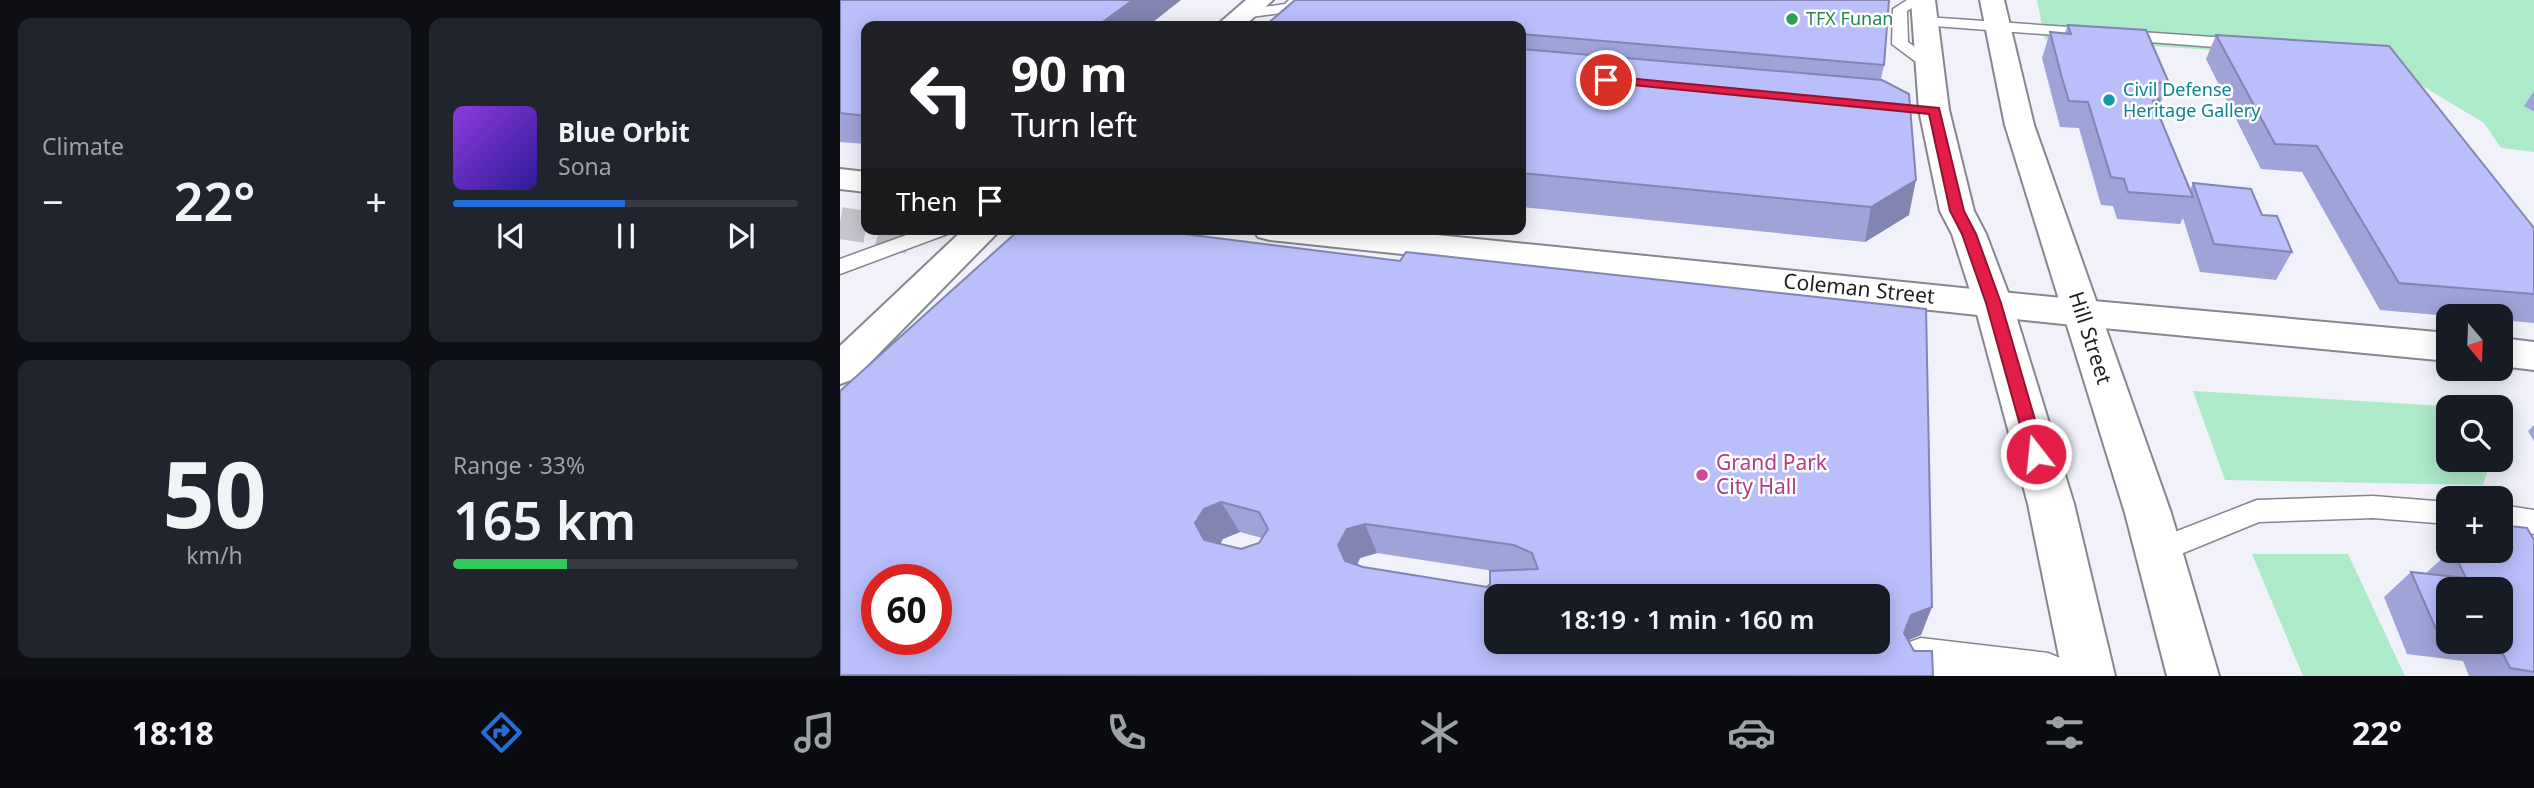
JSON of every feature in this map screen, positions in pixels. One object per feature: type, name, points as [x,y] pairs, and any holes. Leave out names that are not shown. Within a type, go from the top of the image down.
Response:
[{"type":"main road","points":[[1922,7],[1930,65],[1925,110],[1957,211],[1969,234],[1993,303],[2051,504],[2089,676]]},
{"type":"main road","name":"Hill Street","points":[[1995,13],[2008,84],[2025,144],[2053,214],[2058,241],[2159,551],[2193,676]]},
{"type":"main road","points":[[840,179],[861,181]]},
{"type":"main road","points":[[840,369],[978,235]]},
{"type":"main road","name":"Coleman Street","points":[[1329,235],[2082,313],[2436,346]]},
{"type":"main road","points":[[2513,353],[2534,356]]},
{"type":"street","points":[[1921,660],[2048,676]]},
{"type":"lane","points":[[1244,14],[1289,8],[1298,0]]},
{"type":"lane","points":[[1922,7],[1995,13],[2245,44]]},
{"type":"lane","points":[[840,267],[927,235]]},
{"type":"lane","points":[[2159,551],[2257,511],[2374,507],[2436,512]]},
{"type":"lane","points":[[2513,517],[2534,522]]},
{"type":"green space","points":[[2037,0],[2534,0],[2534,152],[2501,148],[2484,123],[2381,61],[2045,39]]},
{"type":"green space","points":[[2193,391],[2436,406],[2436,472],[2487,472],[2483,485],[2225,480]]},
{"type":"green space","points":[[2252,554],[2348,554],[2405,676],[2303,676]]},
{"type":"building","points":[[840,0],[1133,0],[1104,21],[861,21],[861,115],[840,113]]},
{"type":"building","points":[[1295,0],[1889,0],[1884,65],[1526,34],[1526,21],[1271,21]]},
{"type":"building","points":[[2068,25],[2146,30],[2169,83],[2151,82],[2159,101],[2153,101],[2193,197],[2128,192],[2124,179],[2111,177],[2088,102],[2069,101],[2062,78],[2050,32],[2071,34]]},
{"type":"building","points":[[2216,35],[2389,46],[2534,228],[2534,294],[2399,283],[2317,146],[2275,144]]},
{"type":"building","points":[[1526,49],[1882,80],[1909,94],[1916,180],[1871,207],[1526,173]]},
{"type":"building","points":[[2193,183],[2251,189],[2262,215],[2277,216],[2292,252],[2214,244]]},
{"type":"building","points":[[1013,235],[1193,235],[1400,261],[1406,252],[1926,309],[1932,607],[1911,615],[1904,633],[1914,651],[1932,651],[1933,676],[840,675],[840,391]],"holes":[[[1221,502],[1259,512],[1268,529],[1259,543],[1241,549],[1204,540],[1195,523],[1204,509]]]},
{"type":"building","points":[[2513,526],[2527,528],[2534,540],[2534,672],[2510,668],[2503,654],[2513,654],[2513,577],[2466,577],[2459,563],[2513,563]]},
{"type":"building","points":[[2411,572],[2457,577],[2436,577],[2436,629]]},
{"type":"tunnel","points":[[840,223],[861,226]]},
{"type":"tunnel","points":[[899,235],[915,240]]},
{"type":"place","name":"TFX Funan","points":[[1792,19]]},
{"type":"place","name":"Civil Defense Heritage Gallery","points":[[2109,100]]},
{"type":"place","name":"Grand Park City Hall","points":[[1702,475]]},
{"type":"route","points":[[1606,80],[1934,110],[1957,211],[1969,234],[1993,303],[2036,454]]}]
